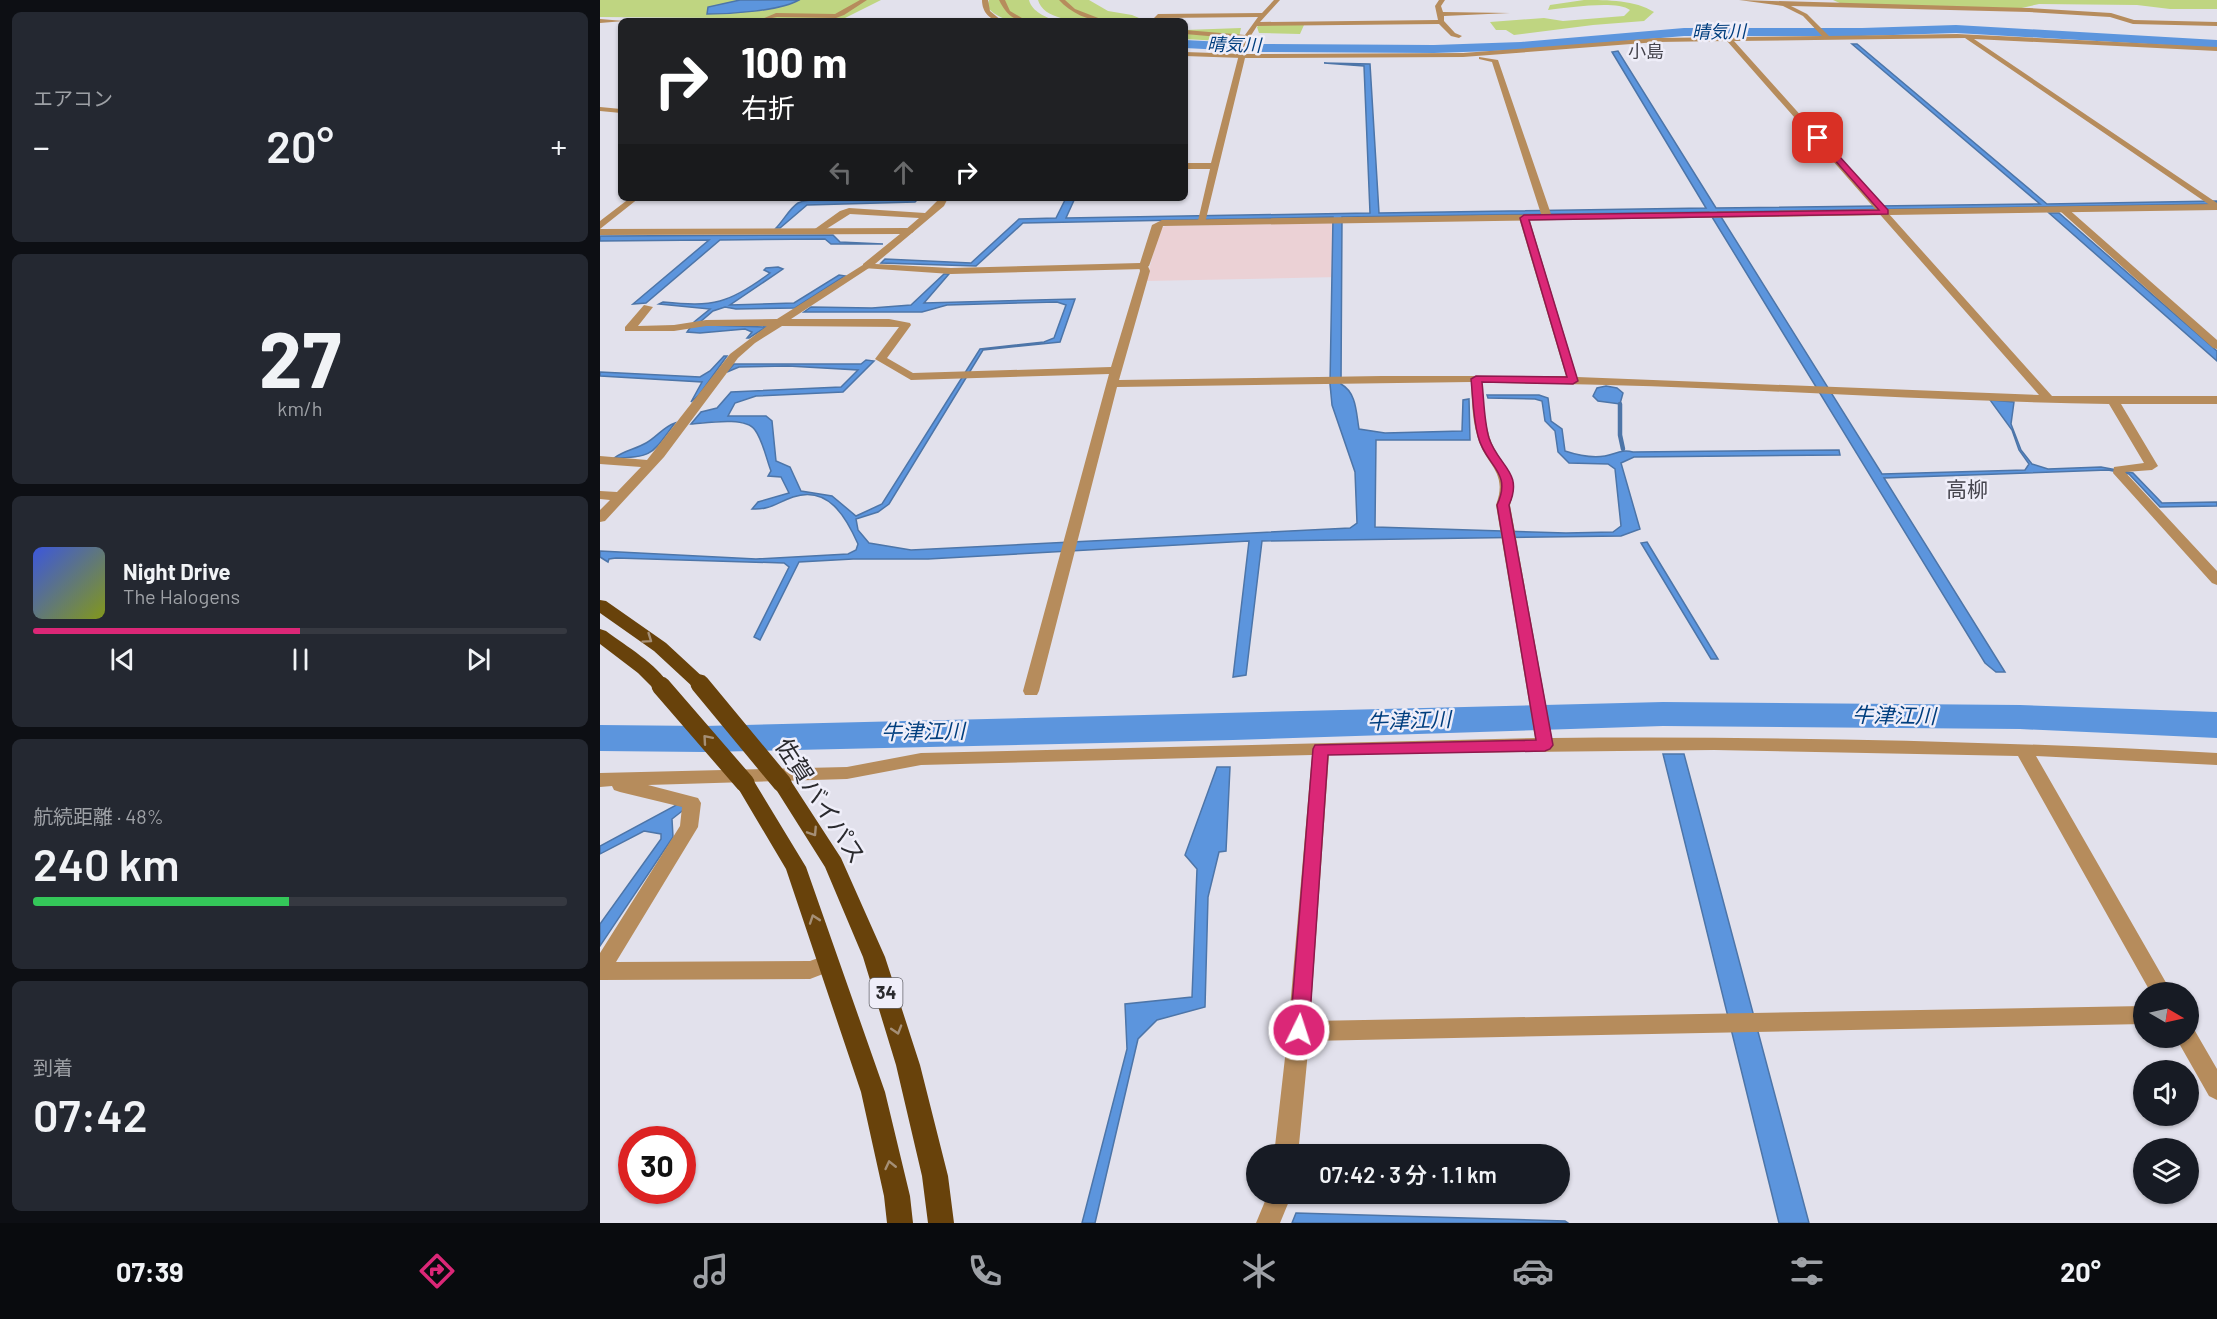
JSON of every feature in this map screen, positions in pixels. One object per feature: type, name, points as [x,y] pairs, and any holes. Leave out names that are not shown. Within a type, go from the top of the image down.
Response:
[{"type":"highway","name":"佐賀バイパス","points":[[600,605],[660,647],[700,684],[782,783],[834,864],[874,957],[908,1065],[934,1176],[941,1223]]},
{"type":"highway","name":"34","points":[[600,635],[644,669],[661,686],[745,783],[796,867],[873,1092],[897,1196],[900,1223]]},
{"type":"street","points":[[768,18],[776,15],[836,16],[864,0]]},
{"type":"street","points":[[985,0],[984,7],[988,14],[994,18]]},
{"type":"street","points":[[1002,0],[1008,12],[1019,18]]},
{"type":"street","points":[[1062,0],[1073,10],[1094,18]]},
{"type":"street","points":[[1200,219],[1247,37],[1255,24],[1277,0]]},
{"type":"street","points":[[1442,0],[1438,6],[1440,18],[1453,35],[1459,36]]},
{"type":"street","points":[[1742,0],[1778,4],[2029,10],[2111,15],[2133,22],[2217,24]]},
{"type":"street","points":[[1778,4],[1805,15],[1828,39]]},
{"type":"street","points":[[1255,24],[1440,18],[1507,13]]},
{"type":"street","points":[[1156,18],[1158,16],[1263,15]]},
{"type":"street","points":[[600,21],[618,21]]},
{"type":"street","points":[[1188,33],[1247,37]]},
{"type":"street","points":[[1967,37],[2217,207]]},
{"type":"street","points":[[1188,54],[1463,55],[1517,53],[1657,40],[1728,38],[1967,37],[2217,49]]},
{"type":"street","points":[[1728,38],[1882,208],[2049,399]]},
{"type":"street","points":[[1463,55],[1494,60],[1517,53]]},
{"type":"street","points":[[1494,60],[1545,213]]},
{"type":"street","points":[[610,110],[618,106]]},
{"type":"street","points":[[600,109],[618,111]]},
{"type":"street","points":[[1188,166],[1213,166]]},
{"type":"street","points":[[600,226],[631,201]]},
{"type":"street","points":[[600,518],[618,496],[660,454],[734,356],[779,322],[866,267],[941,201]]},
{"type":"street","points":[[1031,691],[1112,384],[1157,225],[1200,219],[1331,221],[1524,218],[1545,213],[1725,215],[1882,208],[2217,207]]},
{"type":"street","points":[[2063,209],[2217,346]]},
{"type":"street","points":[[817,231],[849,211],[926,216]]},
{"type":"street","points":[[1524,218],[1573,381]]},
{"type":"street","points":[[600,232],[909,231]]},
{"type":"street","points":[[866,267],[951,271],[1144,267]]},
{"type":"street","points":[[648,307],[629,329],[779,322],[890,322],[906,325],[880,359],[911,377],[1116,370]]},
{"type":"street","points":[[1476,379],[1485,440],[1507,477],[1509,492],[1503,505],[1545,745]]},
{"type":"street","points":[[1112,384],[1476,379],[1815,389],[2114,402],[2217,400]]},
{"type":"street","points":[[2114,402],[2152,466],[2119,472],[2217,580]]},
{"type":"street","points":[[600,460],[650,464]]},
{"type":"street","points":[[600,495],[618,496]]},
{"type":"street","points":[[600,780],[847,773],[921,759],[1545,745],[1826,744],[2023,749],[2217,759]]},
{"type":"street","points":[[1287,1144],[1299,1030],[1321,749]]},
{"type":"street","points":[[2023,749],[2156,982]]},
{"type":"street","points":[[600,780],[692,803],[689,827],[600,971]]},
{"type":"street","points":[[600,971],[810,970],[829,963]]},
{"type":"street","points":[[1299,1030],[2133,1015]]},
{"type":"street","points":[[2193,1048],[2217,1089]]},
{"type":"street","points":[[1268,1223],[1276,1204]]},
{"type":"shaded area","points":[[1337,223],[1338,277],[1146,281],[1160,228],[1166,226]]},
{"type":"green space","points":[[600,0],[881,0],[845,18],[600,17]]},
{"type":"green space","points":[[989,0],[1029,0],[1036,11],[1049,18],[1002,18],[987,7]]},
{"type":"green space","points":[[1038,0],[1089,0],[1108,11],[1139,18],[1062,18],[1044,10]]},
{"type":"green space","points":[[1584,0],[1630,3],[1654,12],[1644,21],[1514,35],[1506,30],[1496,30],[1490,22],[1544,18],[1563,21],[1624,16],[1630,10],[1603,5],[1548,10],[1550,5]]},
{"type":"green space","points":[[1833,0],[2217,0],[2217,9],[2039,4],[2017,9],[1842,4]]},
{"type":"green space","points":[[1259,25],[1304,25],[1300,34],[1259,33],[1257,27]]},
{"type":"green space","points":[[1241,28],[1238,42],[1188,39],[1188,30]]},
{"type":"water","points":[[740,0],[799,0],[768,9],[707,14],[708,7]]},
{"type":"water","points":[[1852,44],[1857,44],[2047,204],[2217,201],[2217,204],[1718,212],[1882,474],[2025,470],[2029,464],[2019,450],[2012,430],[1990,400],[2014,402],[2011,424],[2021,450],[2032,464],[2048,469],[2101,467],[2133,473],[2162,503],[2217,502],[2217,506],[2160,507],[2129,474],[2108,470],[1884,478],[2005,672],[1996,672],[1985,663],[1709,212],[1342,217],[1341,384],[1353,398],[1359,429],[1385,433],[1462,431],[1463,400],[1469,399],[1470,440],[1376,440],[1375,527],[1566,533],[1613,532],[1621,526],[1615,469],[1608,464],[1569,463],[1558,452],[1555,431],[1545,421],[1542,401],[1488,398],[1487,395],[1539,395],[1548,398],[1551,421],[1562,429],[1565,451],[1580,455],[1600,457],[1625,451],[1839,450],[1840,455],[1634,457],[1621,463],[1640,529],[1621,536],[1262,541],[1246,675],[1233,677],[1249,541],[928,559],[799,562],[760,640],[754,637],[789,567],[784,563],[616,558],[609,559],[608,562],[600,557],[600,551],[756,559],[848,554],[856,550],[858,544],[841,514],[826,499],[816,495],[805,494],[768,507],[752,509],[758,502],[789,493],[781,477],[768,476],[771,471],[762,444],[758,434],[750,426],[725,421],[691,424],[701,412],[717,408],[731,392],[841,387],[858,370],[788,366],[739,367],[727,372],[734,364],[861,364],[866,360],[874,361],[843,392],[756,396],[735,403],[728,416],[766,416],[772,421],[776,461],[790,467],[801,491],[832,496],[856,516],[882,504],[980,349],[1044,342],[1054,338],[1066,305],[1057,302],[947,305],[922,312],[804,312],[811,307],[872,308],[911,305],[944,274],[949,274],[924,303],[1075,299],[1060,342],[983,350],[889,504],[878,512],[856,519],[858,530],[869,543],[911,550],[1350,528],[1357,523],[1355,472],[1332,405],[1330,384],[1333,217],[1023,223],[976,266],[881,263],[885,259],[971,263],[1019,219],[1056,218],[1064,201],[1074,201],[1066,218],[1370,213],[1364,66],[1324,63],[1370,64],[1379,213],[1706,208],[1612,52],[1618,51],[1716,208],[2040,204]]},
{"type":"water","points":[[806,201],[916,201],[807,205],[780,228],[776,228],[798,203]]},
{"type":"water","points":[[2049,213],[2059,213],[2217,351],[2217,361]]},
{"type":"water","points":[[833,235],[840,242],[883,244],[831,244],[825,239],[720,240],[646,303],[633,304],[709,240],[600,241],[600,236]]},
{"type":"water","points":[[766,268],[783,269],[730,305],[794,303],[839,275],[845,276],[795,308],[736,309],[725,307],[713,311],[699,323],[766,327],[749,338],[747,338],[752,332],[745,329],[687,332],[694,322],[710,309],[659,304],[663,302],[695,304],[720,301],[743,291],[770,273],[764,270]]},
{"type":"water","points":[[724,356],[727,356],[699,395],[691,402],[702,382],[600,376],[600,372],[700,377],[710,371]]},
{"type":"water","points":[[1606,386],[1617,388],[1623,393],[1620,404],[1598,401],[1593,396],[1597,388]]},
{"type":"water","points":[[675,423],[651,452],[637,457],[614,458],[646,443]]},
{"type":"water","points":[[1647,542],[1718,659],[1711,659],[1641,543]]},
{"type":"water","points":[[1663,754],[1684,754],[1809,1223],[1779,1223]]},
{"type":"water","points":[[1217,767],[1230,767],[1226,851],[1219,852],[1208,897],[1205,1007],[1157,1020],[1138,1039],[1095,1223],[1082,1223],[1127,1049],[1125,1004],[1192,997],[1197,869],[1185,855]]},
{"type":"water","points":[[678,804],[686,808],[672,819],[673,837],[600,946],[600,924],[661,839],[661,834],[644,831],[600,854],[600,846]]},
{"type":"water","points":[[1296,1213],[1565,1221],[1568,1223],[1292,1223]]},
{"type":"waterway","name":"晴気川","points":[[1188,44],[1261,48],[1434,49],[1521,46],[1684,32],[1862,32],[1956,29],[2217,44]]},
{"type":"waterway","points":[[1620,404],[1620,435],[1623,449]]},
{"type":"waterway","name":"牛津江川","points":[[600,738],[704,739],[1663,714],[2020,717],[2217,725]]},
{"type":"district","name":"小島","points":[[1646,52]]},
{"type":"district","name":"高柳","points":[[1967,490]]},
{"type":"route","points":[[1299,1030],[1321,749],[1545,745],[1503,505],[1509,492],[1507,477],[1486,446],[1476,379],[1573,381],[1524,218],[1886,212],[1818,138]]}]
